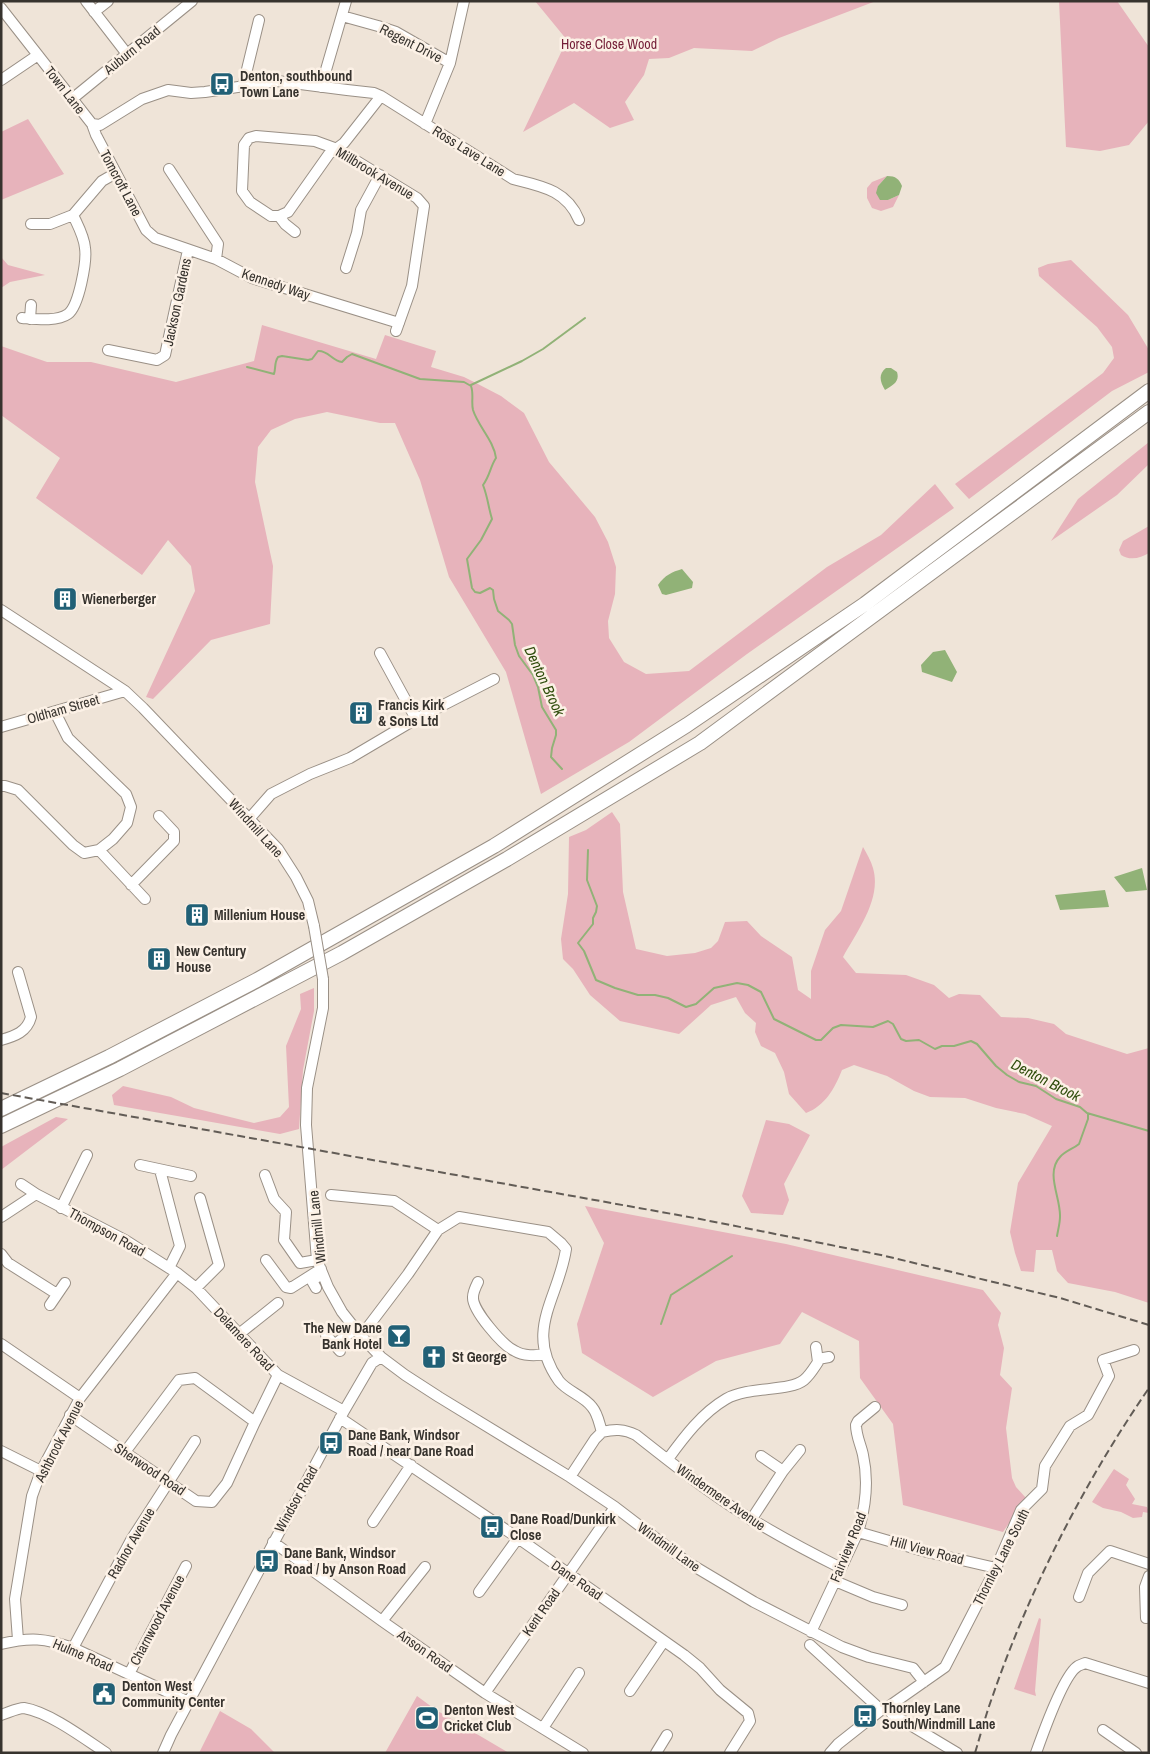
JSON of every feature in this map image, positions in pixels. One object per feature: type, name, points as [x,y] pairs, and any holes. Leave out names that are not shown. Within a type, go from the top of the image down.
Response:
[{"type":"highway","points":[[1,1109],[109,1057],[257,980],[494,846],[687,725],[865,604],[1149,391]]},
{"type":"highway","points":[[1,1126],[137,1060],[342,953],[508,859],[700,743],[1149,412]]},
{"type":"highway","points":[[1,1100],[109,1057]]},
{"type":"highway","points":[[1,1134],[43,1106]]},
{"type":"street","points":[[86,1],[127,54]]},
{"type":"street","points":[[94,12],[108,1]]},
{"type":"street","name":"Auburn Road","points":[[72,99],[192,1]]},
{"type":"street","points":[[321,86],[346,1]]},
{"type":"street","points":[[425,124],[450,64],[464,1]]},
{"type":"street","name":"Town Lane","points":[[1,8],[92,124],[100,124],[142,99],[168,90],[191,93],[277,81],[374,93],[381,96]]},
{"type":"street","name":"Regent Drive","points":[[342,16],[396,32],[450,64]]},
{"type":"street","points":[[243,86],[259,20]]},
{"type":"street","points":[[1,80],[38,54]]},
{"type":"street","points":[[295,232],[284,224],[280,216],[288,212],[329,154],[344,143],[381,96]]},
{"type":"street","name":"Ross Lave Lane","points":[[381,96],[513,179],[537,185],[563,196],[574,209],[579,220]]},
{"type":"street","name":"Tomcroft Lane","points":[[92,124],[146,230],[155,238]]},
{"type":"street","name":"Millbrook Avenue","points":[[280,216],[271,216],[257,207],[242,191],[244,144],[249,138],[256,136],[315,141],[337,149],[417,198],[424,206],[412,286],[398,327]]},
{"type":"street","points":[[169,169],[218,244],[216,259]]},
{"type":"street","points":[[35,228],[73,215],[102,180],[116,173]]},
{"type":"street","points":[[346,268],[357,233],[361,210],[380,175]]},
{"type":"street","points":[[31,306],[26,318],[56,318],[68,314],[76,302],[83,270],[85,248],[81,232],[73,215]]},
{"type":"street","name":"Kennedy Way","points":[[155,238],[216,259],[252,278],[398,327]]},
{"type":"street","name":"Jackson Gardens","points":[[108,350],[157,360],[165,355],[188,250]]},
{"type":"street","name":"Windmill Lane","points":[[1,610],[125,691],[278,849],[296,877],[308,901],[324,979],[323,1008],[307,1088],[306,1125],[320,1267],[342,1312],[358,1332],[381,1357],[439,1398],[570,1477],[614,1507],[687,1562],[754,1602],[842,1647],[869,1657],[913,1668],[924,1682]]},
{"type":"street","points":[[380,652],[416,719]]},
{"type":"street","points":[[249,819],[271,794],[310,774],[350,758],[416,719],[494,679]]},
{"type":"street","name":"Oldham Street","points":[[1,727],[125,691]]},
{"type":"street","points":[[1,786],[18,790],[73,845],[84,853],[99,850],[113,839],[127,823],[131,807],[126,794],[68,738],[55,712]]},
{"type":"street","points":[[131,885],[174,841],[174,832],[159,816]]},
{"type":"street","points":[[99,850],[145,899]]},
{"type":"street","points":[[1,1040],[24,1031],[31,1017],[18,972]]},
{"type":"street","points":[[62,1208],[87,1155]]},
{"type":"street","points":[[140,1165],[191,1176]]},
{"type":"street","name":"Ashbrook Avenue","points":[[18,1640],[15,1599],[32,1496],[41,1471],[80,1398],[173,1270],[180,1246],[160,1170]]},
{"type":"street","points":[[265,1175],[274,1199],[286,1212],[284,1240],[300,1263],[320,1267]]},
{"type":"street","name":"Thompson Road","points":[[21,1184],[62,1208],[125,1240],[173,1270]]},
{"type":"street","points":[[1,1217],[36,1194]]},
{"type":"street","points":[[331,1195],[394,1201],[438,1230]]},
{"type":"street","points":[[196,1288],[220,1265],[200,1198]]},
{"type":"street","points":[[326,1335],[337,1348],[358,1332],[408,1274],[438,1230],[458,1217],[548,1232],[561,1242],[566,1249],[564,1264],[546,1310],[543,1334],[545,1354],[561,1383],[593,1408],[602,1432],[595,1439],[570,1477]]},
{"type":"street","points":[[1,1254],[8,1263],[57,1294]]},
{"type":"street","points":[[266,1260],[286,1287],[291,1288],[320,1267]]},
{"type":"street","points":[[316,1288],[312,1280],[320,1267]]},
{"type":"street","name":"Delamere Road","points":[[173,1270],[196,1288],[278,1375],[342,1414]]},
{"type":"street","points":[[478,1282],[472,1297],[477,1310],[506,1346],[517,1353],[538,1356],[545,1354]]},
{"type":"street","points":[[50,1306],[65,1283]]},
{"type":"street","points":[[240,1334],[278,1303]]},
{"type":"street","points":[[1,1344],[80,1398]]},
{"type":"street","points":[[668,1460],[681,1441],[712,1408],[727,1398],[742,1392],[791,1386],[800,1383],[823,1358],[816,1347]]},
{"type":"street","name":"Thornley Lane South","points":[[830,1753],[838,1744],[884,1709],[945,1667],[996,1568],[1021,1510],[1042,1489],[1045,1466],[1070,1426],[1088,1415],[1109,1376],[1103,1360],[1134,1350]]},
{"type":"street","name":"Windsor Road","points":[[163,1753],[342,1414],[372,1364],[381,1357]]},
{"type":"street","name":"Sherwood Road","points":[[70,1415],[196,1501],[212,1502],[227,1483],[278,1375]]},
{"type":"street","points":[[125,1452],[178,1380],[195,1378],[255,1422]]},
{"type":"street","name":"Fairview Road","points":[[811,1632],[858,1532],[866,1500],[867,1483],[866,1466],[856,1426],[869,1407]]},
{"type":"street","name":"Dane Road","points":[[342,1414],[411,1465],[518,1538],[695,1664],[720,1690],[750,1716],[750,1721],[730,1753]]},
{"type":"street","name":"Windermere Avenue","points":[[602,1432],[613,1429],[627,1430],[709,1492],[751,1520],[792,1544],[840,1568]]},
{"type":"street","name":"Radnor Avenue","points":[[73,1648],[131,1540],[194,1441]]},
{"type":"street","points":[[751,1520],[783,1471],[800,1450]]},
{"type":"street","points":[[1,1451],[41,1471]]},
{"type":"street","points":[[761,1456],[783,1471]]},
{"type":"street","points":[[373,1522],[411,1465]]},
{"type":"street","name":"Kent Road","points":[[485,1693],[614,1507]]},
{"type":"street","name":"Hill View Road","points":[[858,1532],[927,1552],[996,1568]]},
{"type":"street","points":[[479,1592],[518,1538]]},
{"type":"street","name":"Anson Road","points":[[273,1542],[485,1693],[582,1753]]},
{"type":"street","points":[[1078,1597],[1088,1573],[1110,1551],[1149,1564]]},
{"type":"street","name":"Charnwood Avenue","points":[[129,1674],[186,1566]]},
{"type":"street","points":[[382,1621],[424,1567]]},
{"type":"street","points":[[1146,1618],[1145,1587],[1149,1576]]},
{"type":"street","points":[[835,1581],[873,1597],[902,1605]]},
{"type":"street","name":"Hulme Road","points":[[1,1644],[18,1640],[47,1640],[73,1648],[189,1702]]},
{"type":"street","points":[[630,1691],[664,1641]]},
{"type":"street","points":[[810,1645],[884,1709],[957,1753]]},
{"type":"street","points":[[1036,1753],[1049,1716],[1076,1666],[1085,1664],[1149,1683]]},
{"type":"street","points":[[542,1728],[579,1673]]},
{"type":"street","points":[[1,1715],[22,1708],[42,1714],[95,1749],[106,1753]]},
{"type":"street","points":[[1103,1730],[1136,1753]]},
{"type":"street","points":[[656,1753],[668,1735]]},
{"type":"green space","name":"Horse Close Wood","points":[[535,1],[876,1],[779,38],[752,51],[694,48],[669,58],[649,59],[644,75],[625,102],[634,120],[610,128],[574,103],[523,132],[567,40]]},
{"type":"green space","points":[[1059,1],[1117,1],[1149,47],[1149,121],[1129,145],[1100,151],[1066,147]]},
{"type":"green space","points":[[28,119],[64,174],[1,200],[1,132]]},
{"type":"green space","points":[[887,176],[878,186],[888,200],[899,195],[893,207],[881,211],[872,208],[867,198],[867,188],[872,182]]},
{"type":"green space","points":[[1,257],[8,265],[45,275],[10,282],[1,288]]},
{"type":"green space","points":[[1071,260],[1128,315],[1149,350],[1149,372],[1112,391],[969,499],[955,484],[1103,373],[1114,358],[1112,347],[1097,327],[1039,276],[1038,268],[1048,264]]},
{"type":"green space","points":[[262,325],[376,359],[385,335],[436,351],[431,367],[464,377],[501,396],[524,413],[549,462],[595,517],[608,542],[616,567],[615,594],[608,621],[609,638],[624,662],[646,674],[689,671],[827,567],[881,535],[935,484],[954,508],[747,654],[629,742],[541,794],[506,672],[449,577],[420,480],[395,423],[380,423],[327,412],[295,419],[271,430],[258,447],[255,482],[273,566],[270,624],[211,640],[153,699],[146,697],[195,591],[191,566],[168,540],[142,575],[36,498],[60,458],[1,415],[1,346],[47,362],[91,362],[176,382],[254,361]]},
{"type":"green space","points":[[1149,442],[1149,464],[1117,495],[1051,541],[1078,499]]},
{"type":"green space","points":[[1149,526],[1149,553],[1135,558],[1121,555],[1119,550],[1123,541]]},
{"type":"green space","points":[[612,812],[620,824],[623,892],[636,949],[667,956],[695,953],[711,948],[718,941],[725,922],[747,921],[761,936],[792,957],[798,990],[811,999],[811,971],[825,930],[841,911],[863,847],[873,868],[874,891],[867,914],[843,957],[856,973],[906,975],[934,985],[949,998],[959,994],[980,995],[1001,1017],[1028,1018],[1054,1024],[1066,1034],[1127,1054],[1149,1048],[1149,1303],[1115,1292],[1068,1283],[1057,1271],[1052,1250],[1036,1250],[1034,1272],[1021,1271],[1010,1232],[1018,1183],[1052,1126],[1025,1114],[996,1108],[965,1098],[930,1097],[914,1091],[887,1076],[854,1065],[842,1070],[829,1096],[819,1106],[806,1113],[789,1094],[784,1072],[775,1053],[761,1046],[755,1032],[756,1023],[745,1013],[736,997],[711,1005],[679,1034],[620,1021],[590,995],[573,969],[563,959],[561,939],[568,894],[569,837],[586,830]]},
{"type":"green space","points":[[314,988],[314,1011],[303,1070],[299,1129],[280,1134],[114,1105],[112,1095],[123,1086],[171,1097],[194,1108],[254,1123],[280,1117],[289,1107],[286,1046],[301,1009],[300,994]]},
{"type":"green space","points":[[56,1117],[68,1119],[1,1170],[1,1147]]},
{"type":"green space","points":[[766,1120],[789,1124],[810,1135],[784,1184],[789,1200],[783,1215],[751,1213],[742,1196]]},
{"type":"green space","points":[[585,1206],[786,1244],[983,1290],[1001,1313],[998,1325],[1004,1348],[1000,1375],[1012,1388],[1006,1428],[1012,1478],[1016,1487],[1026,1498],[1003,1532],[903,1505],[893,1424],[860,1378],[859,1341],[802,1312],[780,1344],[716,1361],[653,1397],[582,1353],[577,1324],[604,1243]]},
{"type":"green space","points":[[1114,1469],[1129,1479],[1126,1485],[1135,1499],[1132,1504],[1147,1507],[1149,1513],[1143,1512],[1142,1517],[1133,1518],[1121,1512],[1103,1508],[1092,1502]]},
{"type":"green space","points":[[1039,1618],[1041,1619],[1036,1696],[1014,1689]]},
{"type":"green space","name":"Denton West Cricket Club","points":[[417,1696],[436,1710],[509,1753],[385,1753]]},
{"type":"green space","points":[[220,1711],[251,1729],[275,1753],[199,1753]]},
{"type":"shaded area","points":[[887,176],[897,178],[902,186],[899,195],[888,200],[880,200],[876,193],[878,186]]},
{"type":"shaded area","points":[[891,368],[897,372],[898,378],[895,383],[885,390],[881,378],[883,370]]},
{"type":"shaded area","points":[[682,569],[693,582],[692,588],[666,595],[662,594],[658,585],[669,574]]},
{"type":"shaded area","points":[[945,650],[957,672],[952,682],[922,672],[921,665],[933,652]]},
{"type":"shaded area","points":[[1142,868],[1147,890],[1126,892],[1114,877]]},
{"type":"shaded area","points":[[1105,890],[1109,907],[1060,910],[1055,895]]},
{"type":"waterway","points":[[471,385],[543,349],[585,318]]},
{"type":"waterway","name":"Denton Brook","points":[[247,367],[274,374],[278,357],[308,360],[312,359],[318,351],[321,351],[342,362],[352,354],[420,379],[464,382],[471,386],[473,410],[495,452],[496,458],[483,485],[492,519],[481,540],[467,559],[472,588],[475,592],[480,593],[490,588],[493,590],[498,611],[512,624],[515,645],[519,656],[533,675],[538,687],[542,707],[556,730],[551,757],[562,769]]},
{"type":"waterway","name":"Denton Brook","points":[[588,850],[587,880],[597,906],[593,924],[578,943],[584,951],[596,980],[638,995],[655,995],[668,998],[686,1007],[696,1004],[714,988],[737,983],[748,985],[761,992],[774,1019],[816,1040],[821,1040],[833,1028],[841,1025],[873,1027],[888,1021],[893,1024],[901,1039],[906,1041],[919,1040],[935,1049],[971,1041],[977,1044],[996,1066],[1019,1082],[1036,1086],[1056,1099],[1080,1107],[1087,1113],[1149,1131]]},
{"type":"waterway","points":[[1057,1236],[1060,1210],[1054,1170],[1060,1157],[1079,1144],[1088,1114]]},
{"type":"waterway","points":[[661,1324],[671,1295],[732,1256]]},
{"type":"railway","points":[[1,1093],[700,1219],[881,1255],[1060,1298],[1149,1325]]},
{"type":"railway","points":[[975,1753],[988,1709],[1008,1655],[1042,1575],[1081,1498],[1149,1388]]},
{"type":"place","name":"Denton, southbound Town Lane","points":[[222,84]]},
{"type":"place","name":"Wienerberger","points":[[65,599]]},
{"type":"place","name":"Francis Kirk & Sons Ltd","points":[[361,713]]},
{"type":"place","name":"Millenium House","points":[[197,915]]},
{"type":"place","name":"New Century House","points":[[159,959]]},
{"type":"place","name":"The New Dane Bank Hotel","points":[[399,1336]]},
{"type":"place","name":"St George","points":[[434,1357]]},
{"type":"place","name":"Dane Bank, Windsor Road / near Dane Road","points":[[331,1443]]},
{"type":"place","name":"Dane Road/Dunkirk Close","points":[[492,1527]]},
{"type":"place","name":"Dane Bank, Windsor Road / by Anson Road","points":[[267,1561]]},
{"type":"place","name":"Denton West Community Center","points":[[104,1694]]},
{"type":"place","name":"Thornley Lane South/Windmill Lane","points":[[865,1716]]},
{"type":"place","name":"Denton West Cricket Club","points":[[427,1718]]}]
